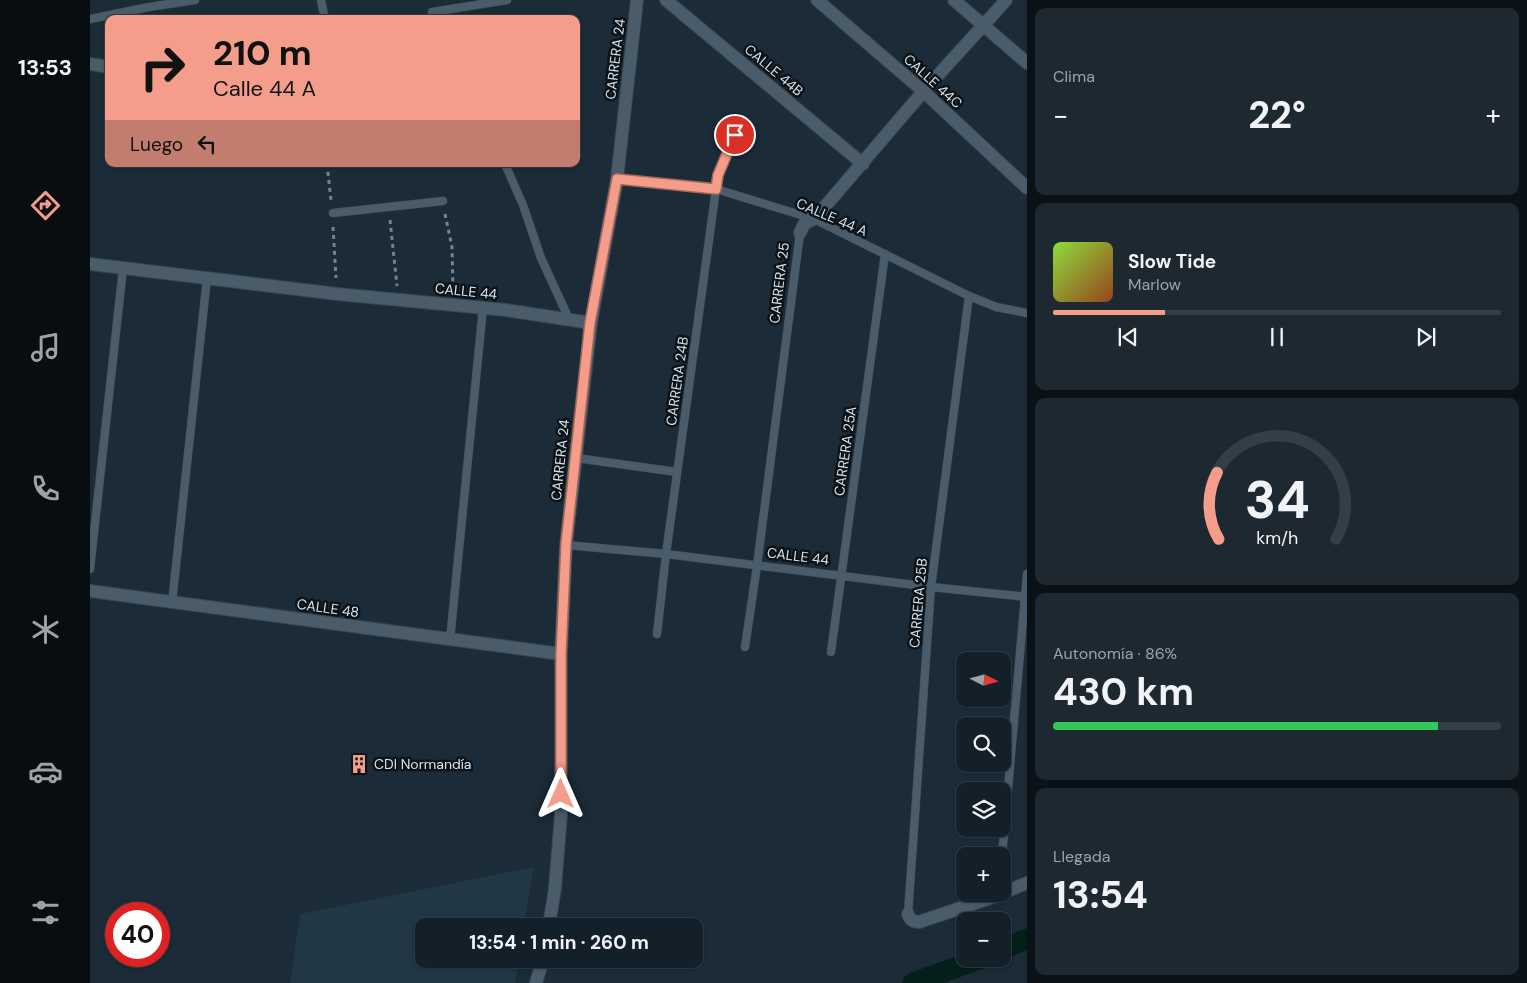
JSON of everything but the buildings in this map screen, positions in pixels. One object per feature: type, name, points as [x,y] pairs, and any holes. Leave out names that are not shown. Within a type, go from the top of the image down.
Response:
[{"type":"street","name":"CARRERA 24","points":[[550,918],[555,888],[561,814],[561,654],[566,544],[590,323],[617,179],[637,0]]},
{"type":"street","name":"CALLE 44B","points":[[666,0],[863,164]]},
{"type":"street","name":"CALLE 44C","points":[[817,0],[924,91],[1027,188]]},
{"type":"street","points":[[954,0],[1027,63]]},
{"type":"street","name":"CARRERA 25","points":[[800,233],[804,224],[814,219],[924,91],[1006,0]]},
{"type":"street","points":[[90,64],[105,66]]},
{"type":"street","name":"CALLE 44","points":[[90,264],[338,294],[483,308],[590,323]]},
{"type":"street","name":"CALLE 48","points":[[90,591],[561,654]]},
{"type":"street","points":[[1011,890],[1027,883]]},
{"type":"street","points":[[908,914],[914,922],[919,922],[978,902]]},
{"type":"street","points":[[536,983],[540,968]]},
{"type":"lane","points":[[108,15],[195,0]]},
{"type":"lane","points":[[321,0],[324,15]]},
{"type":"lane","points":[[439,15],[507,0]]},
{"type":"lane","points":[[90,18],[105,15]]},
{"type":"lane","name":"CARRERA 24B","points":[[657,634],[666,554],[718,175],[735,135]]},
{"type":"lane","points":[[506,167],[523,205],[541,258],[569,319]]},
{"type":"lane","name":"CALLE 44 A","points":[[617,179],[716,189],[814,219],[969,296],[996,307],[1027,313]]},
{"type":"lane","points":[[332,213],[442,201]]},
{"type":"lane","name":"CARRERA 25","points":[[745,646],[800,233]]},
{"type":"lane","name":"CARRERA 25A","points":[[831,652],[885,254]]},
{"type":"lane","points":[[90,570],[123,268]]},
{"type":"lane","points":[[172,603],[207,278]]},
{"type":"lane","name":"CARRERA 25B","points":[[908,914],[931,588],[969,296]]},
{"type":"lane","points":[[450,640],[483,308]]},
{"type":"lane","points":[[576,458],[677,472]]},
{"type":"lane","name":"CALLE 44","points":[[566,544],[666,554],[931,588],[1026,596]]},
{"type":"lane","points":[[1003,847],[1027,574]]},
{"type":"path","points":[[327,167],[338,294]]},
{"type":"path","points":[[442,201],[452,247],[454,305]]},
{"type":"path","points":[[388,207],[398,300]]},
{"type":"shaded area","points":[[534,867],[525,918],[415,918],[415,968],[518,968],[515,983],[290,983],[300,914]]},
{"type":"waterway","points":[[1011,945],[1027,939]]},
{"type":"waterway","points":[[913,983],[957,967]]},
{"type":"place","name":"CDI Normandía","points":[[359,764]]},
{"type":"route","points":[[561,794],[561,654],[566,544],[590,323],[617,179],[716,189],[718,175],[735,135]]}]
